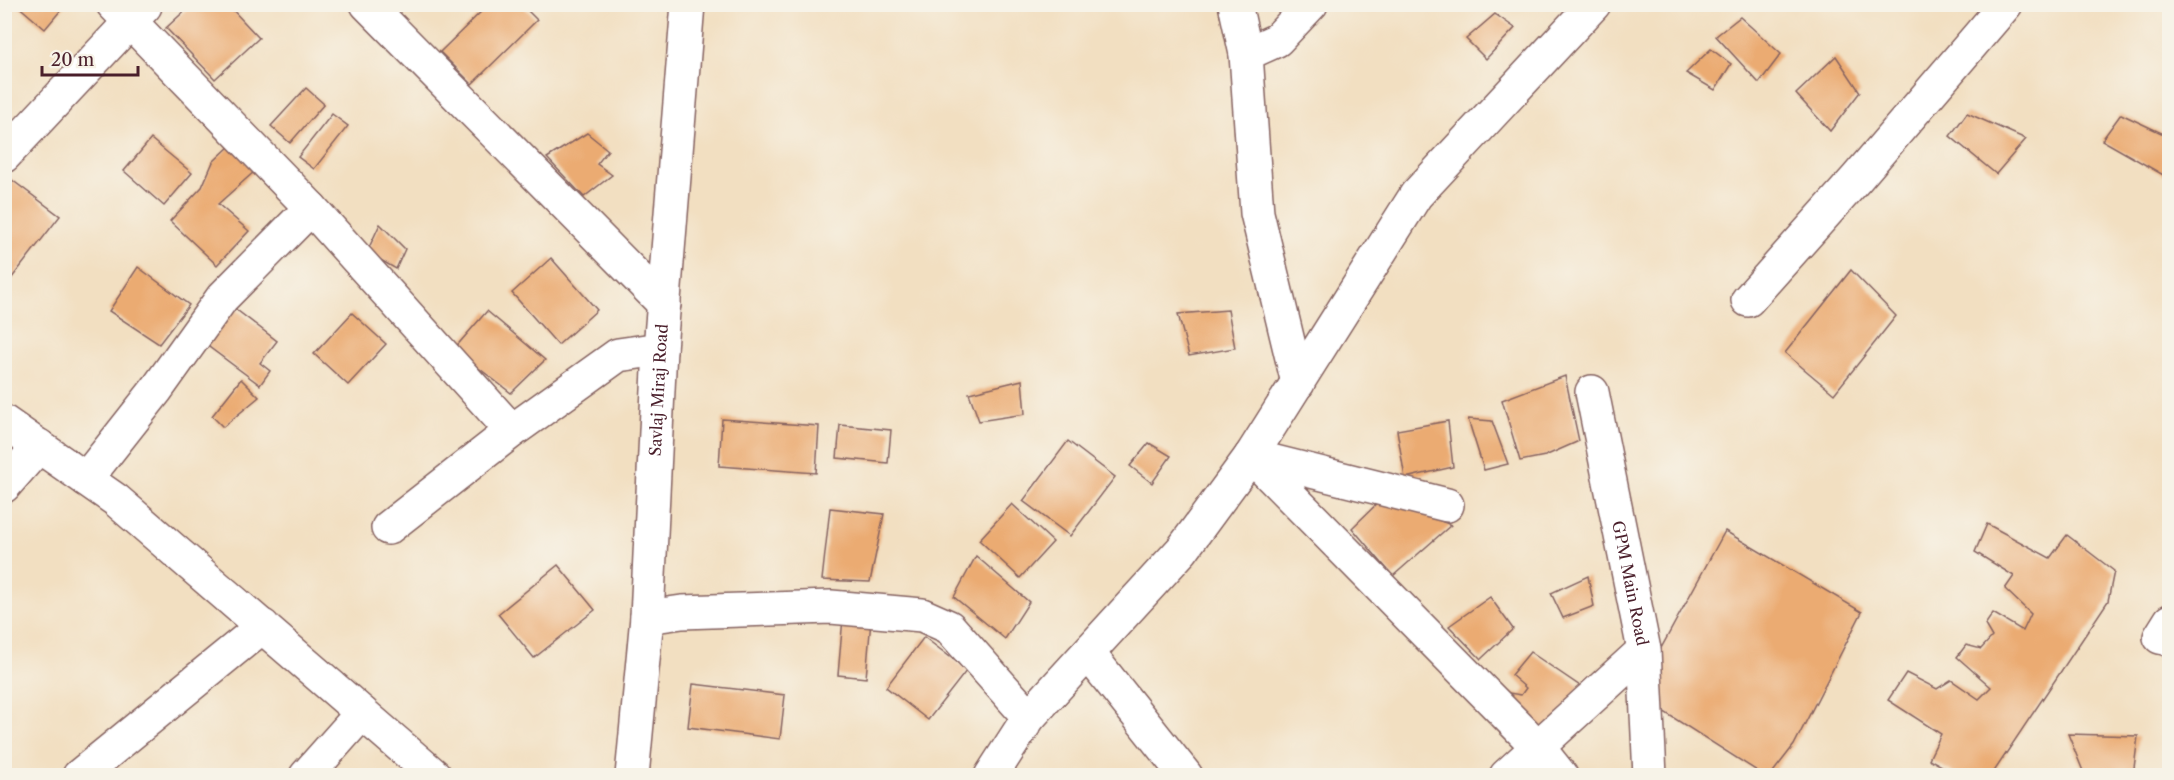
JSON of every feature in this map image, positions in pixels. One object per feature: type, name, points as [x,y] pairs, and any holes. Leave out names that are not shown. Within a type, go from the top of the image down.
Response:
[{"type":"street","points":[[367,4],[664,304]]},
{"type":"street","points":[[1235,4],[1246,54],[1257,213],[1298,383]]},
{"type":"street","points":[[1246,54],[1277,40],[1311,4]]},
{"type":"street","points":[[990,776],[1029,717],[1182,550],[1251,456],[1416,195],[1594,4]]},
{"type":"street","points":[[1748,300],[1857,178],[2006,4]]},
{"type":"street","name":"Savlaj Miraj Road","points":[[633,776],[647,617],[660,349],[689,6]]},
{"type":"street","points":[[4,156],[130,10],[512,431]]},
{"type":"street","points":[[86,479],[157,389],[222,298],[310,208]]},
{"type":"street","points":[[388,528],[512,431],[618,354],[660,349]]},
{"type":"street","name":"GPM Main Road","points":[[1592,392],[1644,650],[1650,776]]},
{"type":"street","points":[[4,422],[116,500],[435,776]]},
{"type":"street","points":[[4,486],[39,446]]},
{"type":"street","points":[[1251,456],[1447,505]]},
{"type":"street","points":[[1251,456],[1537,746],[1561,776]]},
{"type":"street","points":[[647,617],[682,612],[831,607],[922,615],[949,627],[1029,717]]},
{"type":"street","points":[[2169,621],[2160,637],[2169,639]]},
{"type":"street","points":[[79,776],[263,626]]},
{"type":"street","points":[[1506,776],[1644,650]]},
{"type":"street","points":[[1088,653],[1186,776]]},
{"type":"street","points":[[306,776],[362,713]]},
{"type":"building","points":[[16,4],[66,4],[45,29]]},
{"type":"building","points":[[489,4],[521,4],[537,20],[472,84],[440,52]]},
{"type":"building","points":[[191,5],[228,5],[259,38],[215,79],[166,28]]},
{"type":"building","points":[[1495,14],[1515,28],[1486,59],[1466,39]]},
{"type":"building","points":[[1740,17],[1781,54],[1759,83],[1716,36]]},
{"type":"building","points":[[1711,49],[1731,64],[1715,90],[1686,73]]},
{"type":"building","points":[[1836,56],[1860,92],[1830,131],[1796,94]]},
{"type":"building","points":[[306,88],[324,104],[290,143],[271,126]]},
{"type":"building","points":[[1967,113],[2026,139],[1996,174],[1950,136]]},
{"type":"building","points":[[332,114],[348,126],[314,169],[298,157]]},
{"type":"building","points":[[2121,114],[2170,137],[2170,168],[2165,176],[2102,140]]},
{"type":"building","points":[[587,133],[608,150],[597,164],[612,175],[584,197],[547,158]]},
{"type":"building","points":[[151,139],[192,173],[164,206],[124,171]]},
{"type":"building","points":[[231,145],[255,171],[218,204],[249,231],[217,265],[170,221],[202,187],[213,162]]},
{"type":"building","points":[[4,174],[60,216],[4,288]]},
{"type":"building","points":[[380,224],[405,249],[396,269],[367,252]]},
{"type":"building","points":[[551,258],[597,310],[558,345],[512,293]]},
{"type":"building","points":[[138,267],[189,305],[159,344],[109,311]]},
{"type":"building","points":[[1851,270],[1896,316],[1834,394],[1785,353]]},
{"type":"building","points":[[229,304],[277,341],[260,363],[270,371],[260,385],[201,341]]},
{"type":"building","points":[[1228,310],[1235,348],[1189,356],[1178,314]]},
{"type":"building","points":[[487,311],[545,360],[511,393],[454,349]]},
{"type":"building","points":[[352,313],[386,344],[348,385],[314,354]]},
{"type":"building","points":[[1565,376],[1579,441],[1545,456],[1520,461],[1502,400]]},
{"type":"building","points":[[241,379],[259,397],[223,427],[212,416]]},
{"type":"building","points":[[1022,380],[1025,414],[979,421],[969,393]]},
{"type":"building","points":[[722,419],[819,426],[816,473],[719,466]]},
{"type":"building","points":[[1468,419],[1492,421],[1508,464],[1484,470]]},
{"type":"building","points":[[1448,421],[1453,467],[1405,478],[1397,430]]},
{"type":"building","points":[[840,425],[891,430],[888,463],[837,458]]},
{"type":"building","points":[[1068,441],[1115,477],[1070,536],[1023,501]]},
{"type":"building","points":[[1149,443],[1171,456],[1152,483],[1130,466]]},
{"type":"building","points":[[1383,498],[1451,525],[1393,576],[1352,528]]},
{"type":"building","points":[[1012,504],[1053,542],[1020,578],[979,540]]},
{"type":"building","points":[[830,508],[884,514],[870,582],[822,580]]},
{"type":"building","points":[[1987,524],[2050,558],[2067,535],[2114,571],[2108,601],[1991,776],[1964,776],[1929,759],[1941,734],[1888,700],[1906,673],[1937,689],[1951,680],[1979,699],[1991,687],[1957,657],[1966,645],[1981,649],[1992,637],[1985,625],[1993,613],[2023,631],[2031,614],[2005,589],[2014,576],[1975,552]]},
{"type":"building","points":[[1725,531],[1862,612],[1794,745],[1770,776],[1765,776],[1636,694]]},
{"type":"building","points":[[976,556],[1029,602],[1005,639],[954,597]]},
{"type":"building","points":[[558,565],[595,610],[534,658],[498,614]]},
{"type":"building","points":[[1588,576],[1594,606],[1563,618],[1551,593]]},
{"type":"building","points":[[1490,597],[1513,629],[1481,659],[1449,626]]},
{"type":"building","points":[[843,618],[871,620],[866,678],[838,675]]},
{"type":"building","points":[[924,637],[967,670],[928,720],[886,687]]},
{"type":"building","points":[[1530,652],[1580,686],[1549,730],[1498,707],[1503,692],[1521,695],[1526,688],[1511,675]]},
{"type":"building","points":[[693,684],[785,695],[780,739],[688,727]]},
{"type":"building","points":[[2068,734],[2138,736],[2133,776],[2085,776]]}]
